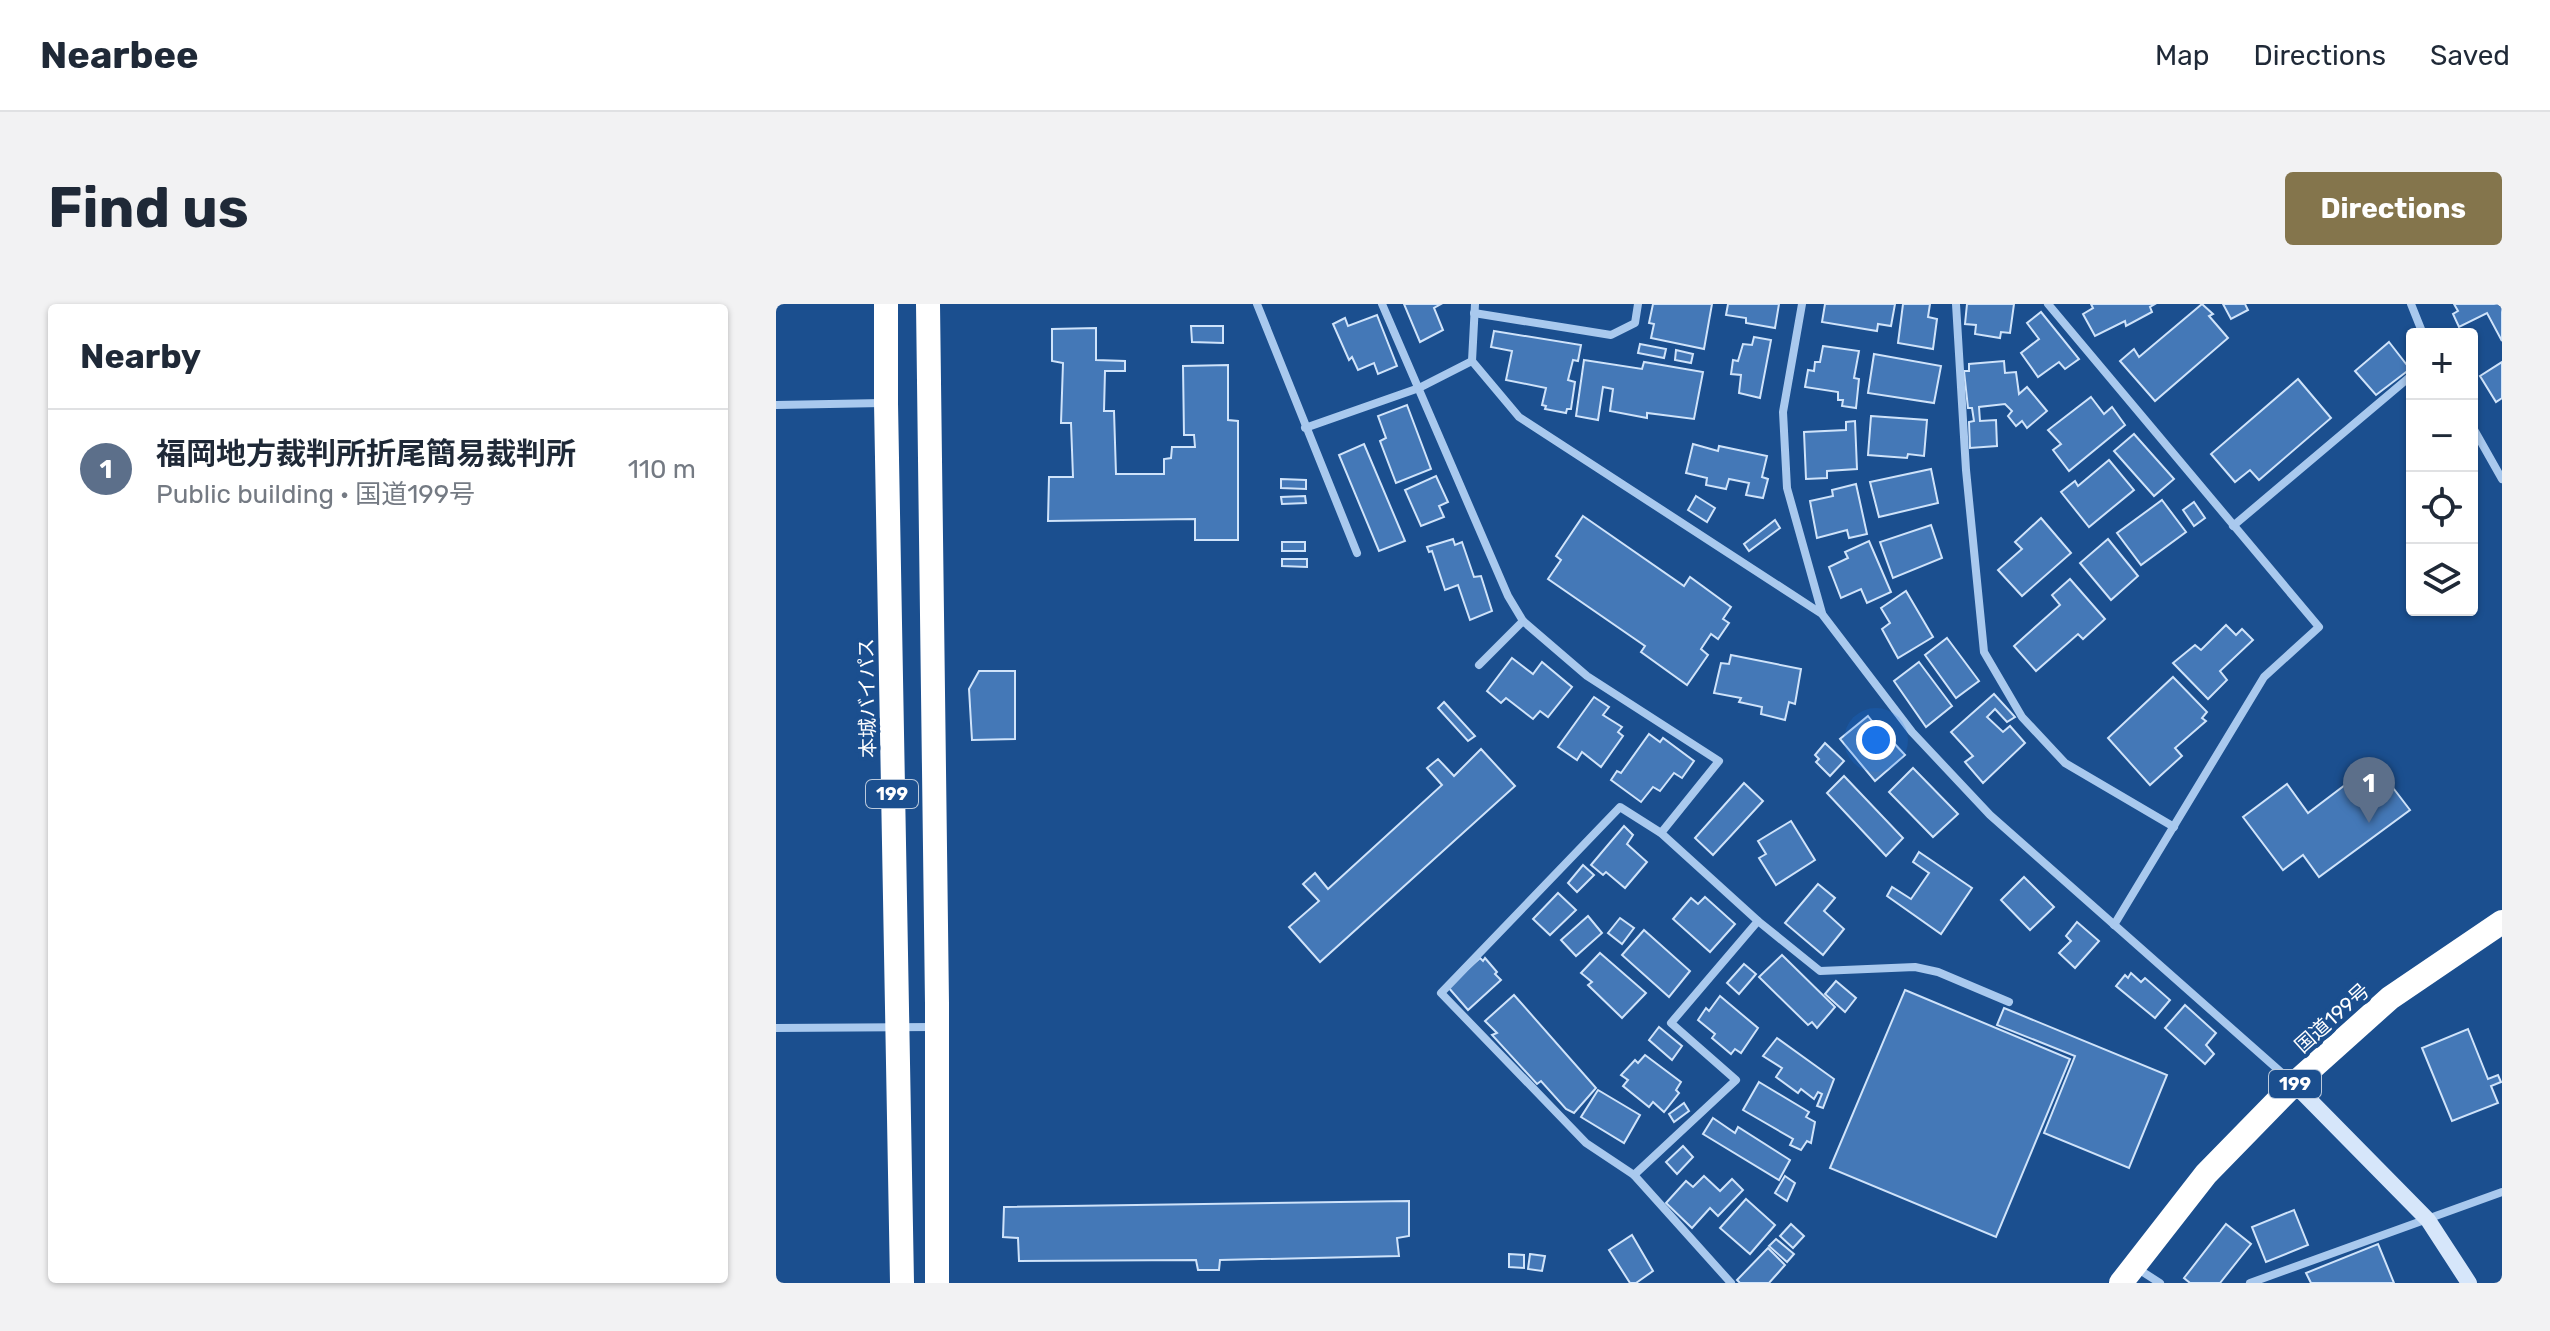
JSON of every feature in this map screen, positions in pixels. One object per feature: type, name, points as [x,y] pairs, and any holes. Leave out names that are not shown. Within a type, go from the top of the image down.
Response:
[{"type":"highway","name":"本城バイパス","points":[[886,304],[902,1283]]},
{"type":"highway","name":"199","points":[[928,304],[937,1283]]},
{"type":"highway","name":"国道199号","points":[[2128,1275],[2206,1174],[2294,1084],[2390,998],[2502,922]]},
{"type":"street","points":[[1257,304],[1357,553]]},
{"type":"street","points":[[1382,304],[1508,596],[1523,621],[1587,676],[1719,761],[1661,833]]},
{"type":"street","points":[[1638,304],[1635,323],[1611,335],[1474,309],[1472,361],[1519,417],[1822,614],[1912,732],[1990,815],[2294,1084],[2428,1220],[2469,1283]]},
{"type":"street","points":[[1802,304],[1783,412],[1786,473],[1787,488],[1822,614]]},
{"type":"street","points":[[1956,304],[1966,470],[1984,652],[2022,717],[2065,763],[2174,827]]},
{"type":"street","points":[[2048,304],[2319,627],[2264,677],[2114,925]]},
{"type":"street","points":[[2411,304],[2421,328]]},
{"type":"street","points":[[1305,428],[1419,388],[1472,361]]},
{"type":"street","points":[[2233,526],[2406,380]]},
{"type":"street","points":[[776,405],[886,403]]},
{"type":"street","points":[[2478,437],[2502,479]]},
{"type":"street","points":[[1479,665],[1523,621]]},
{"type":"street","points":[[1731,1283],[1634,1175],[1586,1143],[1441,993],[1620,807],[1661,833],[1758,921],[1820,971],[1915,967],[1938,972],[2009,1002]]},
{"type":"street","points":[[1634,1175],[1736,1080],[1671,1023],[1758,921]]},
{"type":"street","points":[[776,1028],[937,1027]]},
{"type":"street","points":[[2250,1283],[2502,1192]]},
{"type":"street","points":[[2128,1275],[2160,1283]]},
{"type":"building","points":[[1404,304],[1441,304],[1434,308],[1443,330],[1420,342]]},
{"type":"building","points":[[1653,304],[1712,304],[1704,349],[1651,338],[1654,324],[1649,323]]},
{"type":"building","points":[[1728,304],[1779,304],[1775,328],[1746,323],[1746,318],[1726,315]]},
{"type":"building","points":[[1825,304],[1895,304],[1891,326],[1878,324],[1877,331],[1822,322]]},
{"type":"building","points":[[1903,304],[1930,304],[1928,317],[1937,319],[1933,349],[1898,343]]},
{"type":"building","points":[[1967,304],[2014,304],[2010,333],[2001,332],[2000,338],[1975,334],[1976,325],[1965,324]]},
{"type":"building","points":[[2091,304],[2155,304],[2150,307],[2152,312],[2126,326],[2125,321],[2095,336],[2083,314],[2093,308]]},
{"type":"building","points":[[2202,304],[2213,314],[2209,316],[2228,338],[2155,401],[2120,361],[2134,349],[2139,357]]},
{"type":"building","points":[[2223,304],[2245,304],[2248,310],[2231,319]]},
{"type":"building","points":[[2454,304],[2502,304],[2502,341],[2487,313],[2459,327],[2453,314],[2458,311]]},
{"type":"building","points":[[2041,312],[2079,359],[2065,369],[2059,362],[2038,377],[2021,353],[2039,339],[2027,323]]},
{"type":"building","points":[[1377,315],[1397,366],[1378,374],[1374,363],[1358,370],[1352,357],[1349,360],[1333,324],[1345,318],[1348,326]]},
{"type":"building","points":[[1191,326],[1223,326],[1223,343],[1192,342]]},
{"type":"building","points":[[1096,328],[1096,360],[1125,361],[1125,371],[1105,371],[1104,411],[1114,411],[1116,474],[1164,474],[1164,459],[1171,458],[1172,447],[1195,447],[1194,435],[1184,435],[1183,366],[1228,365],[1228,420],[1238,421],[1238,540],[1195,540],[1195,519],[1048,521],[1049,477],[1073,477],[1071,423],[1061,423],[1063,363],[1052,361],[1052,329]]},
{"type":"building","points":[[1494,331],[1581,345],[1578,361],[1573,360],[1568,380],[1575,382],[1571,409],[1567,409],[1566,413],[1545,409],[1546,406],[1542,405],[1546,388],[1506,380],[1512,351],[1491,347]]},
{"type":"building","points":[[1754,337],[1771,340],[1760,398],[1739,393],[1741,375],[1731,374],[1733,360],[1738,361],[1743,344],[1752,345]]},
{"type":"building","points":[[2389,342],[2406,364],[2406,372],[2376,395],[2355,371]]},
{"type":"building","points":[[1640,344],[1666,349],[1664,358],[1638,353]]},
{"type":"building","points":[[1823,346],[1859,351],[1854,378],[1859,379],[1856,408],[1842,406],[1843,400],[1838,400],[1838,392],[1805,387],[1808,370],[1814,371],[1815,362],[1820,362]]},
{"type":"building","points":[[1676,350],[1693,354],[1691,363],[1675,360]]},
{"type":"building","points":[[1874,354],[1941,366],[1934,403],[1868,393]]},
{"type":"building","points":[[1584,360],[1642,369],[1644,362],[1703,372],[1694,419],[1647,413],[1647,418],[1610,411],[1613,389],[1603,387],[1598,420],[1576,416]]},
{"type":"building","points":[[2004,361],[2005,373],[2016,372],[2019,394],[2027,387],[2047,411],[2027,428],[2022,421],[2016,426],[2008,416],[2012,411],[2005,404],[1979,407],[1980,421],[1996,420],[1997,446],[1970,448],[1969,422],[1974,421],[1972,408],[1968,408],[1964,371],[1969,371],[1969,364]]},
{"type":"building","points":[[2502,362],[2502,398],[2496,402],[2480,376]]},
{"type":"building","points":[[2298,379],[2331,418],[2259,480],[2250,470],[2235,482],[2211,454]]},
{"type":"building","points":[[2091,397],[2104,414],[2112,407],[2125,425],[2069,471],[2053,450],[2061,444],[2048,430]]},
{"type":"building","points":[[1407,405],[1431,469],[1396,483],[1380,441],[1386,438],[1378,416]]},
{"type":"building","points":[[1871,416],[1927,420],[1924,456],[1868,455]]},
{"type":"building","points":[[1855,421],[1857,469],[1827,471],[1827,478],[1806,479],[1804,432],[1846,430],[1846,422]]},
{"type":"building","points":[[2134,434],[2174,479],[2154,496],[2114,451]]},
{"type":"building","points":[[1364,444],[1405,541],[1379,551],[1339,455]]},
{"type":"building","points":[[1693,444],[1718,451],[1719,446],[1767,456],[1762,477],[1768,479],[1763,498],[1746,495],[1749,483],[1729,479],[1726,489],[1706,485],[1707,478],[1686,473]]},
{"type":"building","points":[[2109,460],[2134,490],[2089,527],[2061,492],[2075,481],[2078,486]]},
{"type":"building","points":[[1931,469],[1938,503],[1879,517],[1870,482]]},
{"type":"building","points":[[1436,476],[1448,502],[1439,506],[1444,517],[1421,526],[1405,490]]},
{"type":"building","points":[[1281,479],[1306,480],[1306,489],[1281,488]]},
{"type":"building","points":[[1856,484],[1867,534],[1849,538],[1847,530],[1817,538],[1810,501],[1833,496],[1832,490]]},
{"type":"building","points":[[1305,496],[1306,503],[1282,504],[1281,497]]},
{"type":"building","points":[[1696,496],[1715,508],[1707,522],[1688,510]]},
{"type":"building","points":[[2162,500],[2186,532],[2141,565],[2117,533]]},
{"type":"building","points":[[2194,502],[2205,518],[2194,526],[2183,510]]},
{"type":"building","points":[[1583,516],[1684,586],[1690,577],[1731,607],[1723,619],[1729,623],[1718,639],[1711,634],[1701,649],[1708,655],[1687,685],[1641,652],[1645,646],[1548,579],[1561,560],[1556,556]]},
{"type":"building","points":[[2041,518],[2071,553],[2022,596],[1998,570],[2022,549],[2015,542]]},
{"type":"building","points":[[1775,520],[1780,528],[1749,551],[1744,544]]},
{"type":"building","points":[[1931,525],[1942,558],[1893,578],[1880,542]]},
{"type":"building","points":[[1453,539],[1455,545],[1462,542],[1474,577],[1481,576],[1492,611],[1470,620],[1458,585],[1445,590],[1432,551],[1429,552],[1427,547]]},
{"type":"building","points":[[2108,539],[2138,576],[2111,600],[2080,563]]},
{"type":"building","points":[[1869,541],[1891,592],[1867,603],[1861,589],[1841,598],[1829,567],[1848,558],[1845,552]]},
{"type":"building","points":[[1282,542],[1305,542],[1305,551],[1282,551]]},
{"type":"building","points":[[1282,559],[1307,559],[1307,567],[1282,566]]},
{"type":"building","points":[[2070,579],[2105,619],[2083,639],[2078,634],[2036,671],[2014,646],[2060,605],[2052,595]]},
{"type":"building","points":[[1906,591],[1933,637],[1898,658],[1882,629],[1890,623],[1881,608]]},
{"type":"building","points":[[2226,625],[2236,635],[2242,629],[2253,640],[2220,671],[2227,680],[2208,699],[2173,663],[2195,645],[2201,650]]},
{"type":"building","points":[[1947,638],[1979,681],[1956,698],[1925,655]]},
{"type":"building","points":[[1731,655],[1801,669],[1795,704],[1789,702],[1785,720],[1761,714],[1762,707],[1739,702],[1741,698],[1714,693],[1721,663],[1729,664]]},
{"type":"building","points":[[1512,658],[1533,674],[1542,662],[1572,687],[1548,717],[1540,711],[1533,719],[1506,698],[1501,703],[1487,691]]},
{"type":"building","points":[[1919,662],[1952,706],[1926,727],[1894,681]]},
{"type":"building","points":[[979,671],[1015,671],[1015,739],[972,740],[969,689]]},
{"type":"building","points":[[2173,677],[2207,712],[2202,718],[2206,721],[2175,748],[2182,756],[2150,785],[2108,738]]},
{"type":"building","points":[[1994,694],[2015,717],[2007,722],[1995,709],[1987,717],[2003,732],[2010,726],[2025,743],[1983,783],[1965,762],[1973,756],[1951,732]]},
{"type":"building","points":[[1594,697],[1609,707],[1603,715],[1622,727],[1618,732],[1623,736],[1601,767],[1582,752],[1577,760],[1558,747]]},
{"type":"building","points":[[1444,702],[1475,736],[1468,741],[1438,708]]},
{"type":"building","points":[[1868,716],[1879,730],[1872,736],[1883,749],[1892,741],[1905,755],[1875,781],[1840,739]]},
{"type":"building","points":[[1649,734],[1660,742],[1663,738],[1694,761],[1682,778],[1674,773],[1660,791],[1653,787],[1641,802],[1611,780],[1617,771],[1621,773]]},
{"type":"building","points":[[1825,743],[1844,761],[1830,776],[1816,762],[1819,759],[1815,755]]},
{"type":"building","points":[[1481,749],[1515,786],[1320,962],[1289,927],[1319,901],[1303,884],[1315,873],[1328,889],[1442,785],[1427,768],[1438,759],[1454,776]]},
{"type":"building","points":[[2374,763],[2410,810],[2319,877],[2303,855],[2283,870],[2243,817],[2287,784],[2308,813]]},
{"type":"building","points":[[1913,768],[1958,814],[1933,837],[1889,792]]},
{"type":"building","points":[[1844,776],[1903,838],[1886,856],[1827,793]]},
{"type":"building","points":[[1744,783],[1763,801],[1713,855],[1695,838]]},
{"type":"building","points":[[1791,821],[1815,860],[1776,885],[1759,858],[1766,854],[1758,841]]},
{"type":"building","points":[[1624,826],[1633,835],[1627,844],[1647,862],[1625,888],[1606,872],[1603,875],[1591,865]]},
{"type":"building","points":[[1919,852],[1972,888],[1941,934],[1887,896],[1892,887],[1911,899],[1929,873],[1913,862]]},
{"type":"building","points":[[1583,865],[1594,875],[1577,892],[1568,883]]},
{"type":"building","points":[[2024,877],[2054,907],[2030,930],[2001,900]]},
{"type":"building","points":[[1818,884],[1835,898],[1824,911],[1844,929],[1823,955],[1785,923]]},
{"type":"building","points":[[1558,893],[1576,910],[1550,935],[1533,919]]},
{"type":"building","points":[[1705,897],[1735,924],[1710,952],[1673,919],[1691,898],[1698,904]]},
{"type":"building","points":[[1588,916],[1602,933],[1576,956],[1561,940]]},
{"type":"building","points":[[1620,918],[1634,928],[1622,944],[1608,933]]},
{"type":"building","points":[[2077,922],[2099,941],[2075,968],[2059,953],[2071,941],[2066,936]]},
{"type":"building","points":[[1644,930],[1690,971],[1669,997],[1622,955]]},
{"type":"building","points":[[1600,953],[1646,993],[1622,1018],[1588,985],[1592,982],[1581,973]]},
{"type":"building","points":[[1782,955],[1835,1007],[1817,1028],[1812,1022],[1808,1025],[1759,977]]},
{"type":"building","points":[[1480,958],[1483,961],[1485,958],[1501,980],[1468,1010],[1448,987]]},
{"type":"building","points":[[1744,964],[1756,974],[1739,994],[1727,983]]},
{"type":"building","points":[[2131,973],[2141,982],[2145,978],[2170,1000],[2155,1018],[2116,986],[2125,975],[2128,978]]},
{"type":"building","points":[[1836,981],[1856,998],[1845,1012],[1825,994]]},
{"type":"building","points":[[1905,990],[2070,1059],[1996,1237],[1830,1168]]},
{"type":"building","points":[[1514,995],[1596,1088],[1574,1113],[1566,1109],[1541,1081],[1537,1084],[1492,1035],[1497,1033],[1485,1021]]},
{"type":"building","points":[[1720,996],[1758,1028],[1741,1053],[1735,1049],[1731,1054],[1712,1038],[1715,1034],[1698,1020]]},
{"type":"building","points":[[2185,1005],[2216,1033],[2206,1045],[2214,1054],[2205,1064],[2165,1028]]},
{"type":"building","points":[[2004,1008],[2167,1075],[2129,1168],[2044,1133],[2075,1056],[1997,1025]]},
{"type":"building","points":[[1659,1027],[1682,1046],[1672,1060],[1649,1040]]},
{"type":"building","points":[[2468,1029],[2488,1079],[2498,1075],[2501,1082],[2491,1086],[2498,1103],[2452,1121],[2422,1048]]},
{"type":"building","points":[[1777,1038],[1834,1079],[1823,1108],[1817,1106],[1822,1094],[1818,1092],[1814,1099],[1801,1089],[1798,1093],[1776,1077],[1782,1068],[1763,1056]]},
{"type":"building","points":[[1645,1055],[1681,1082],[1676,1090],[1679,1093],[1664,1112],[1653,1102],[1649,1107],[1623,1086],[1628,1080],[1621,1075],[1635,1060],[1638,1063]]},
{"type":"building","points":[[1759,1082],[1809,1112],[1806,1117],[1815,1122],[1811,1143],[1807,1141],[1801,1150],[1790,1145],[1793,1139],[1743,1110]]},
{"type":"building","points":[[1598,1090],[1640,1115],[1624,1143],[1581,1117]]},
{"type":"building","points":[[1684,1103],[1689,1111],[1674,1122],[1669,1114]]},
{"type":"building","points":[[1713,1118],[1735,1133],[1738,1127],[1790,1160],[1779,1180],[1703,1134]]},
{"type":"building","points":[[1683,1146],[1693,1157],[1677,1174],[1666,1162]]},
{"type":"building","points":[[1704,1176],[1720,1191],[1732,1179],[1743,1190],[1718,1216],[1710,1208],[1692,1228],[1666,1203],[1686,1181],[1693,1187]]},
{"type":"building","points":[[1785,1176],[1795,1183],[1787,1201],[1775,1193]]},
{"type":"building","points":[[1746,1199],[1775,1225],[1750,1254],[1720,1228]]},
{"type":"building","points":[[1409,1201],[1409,1236],[1397,1238],[1399,1256],[1220,1260],[1219,1270],[1198,1270],[1196,1260],[1019,1261],[1018,1238],[1003,1237],[1004,1207]]},
{"type":"building","points":[[2294,1210],[2308,1245],[2266,1262],[2252,1227]]},
{"type":"building","points":[[1791,1224],[1804,1236],[1793,1248],[1780,1236]]},
{"type":"building","points":[[2226,1224],[2251,1244],[2220,1283],[2190,1283],[2184,1278]]},
{"type":"building","points":[[1632,1235],[1653,1271],[1636,1283],[1630,1283],[1609,1250]]},
{"type":"building","points":[[1776,1239],[1794,1254],[1787,1262],[1769,1246]]},
{"type":"building","points":[[2378,1244],[2394,1283],[2311,1283],[2306,1273]]},
{"type":"building","points":[[1768,1248],[1785,1265],[1769,1283],[1740,1283],[1737,1280]]},
{"type":"building","points":[[1509,1254],[1524,1255],[1524,1268],[1509,1267]]},
{"type":"building","points":[[1530,1254],[1545,1256],[1542,1271],[1528,1269]]},
{"type":"place","name":"福岡地方裁判所折尾簡易裁判所","points":[[2369,823]]}]
